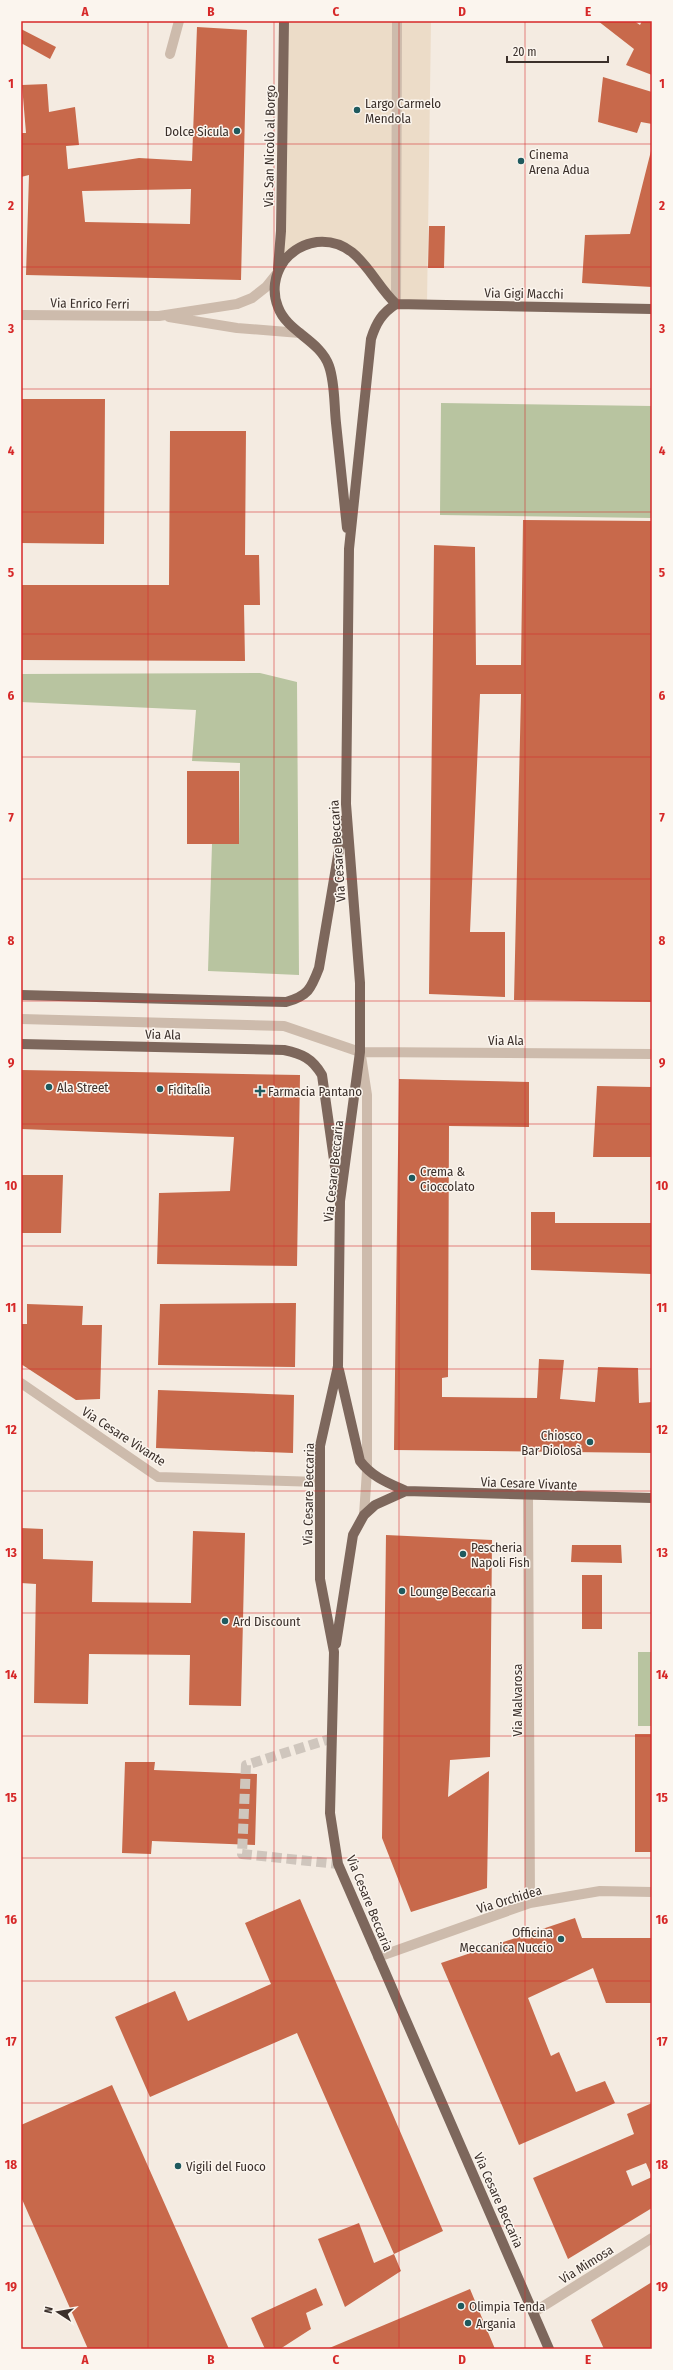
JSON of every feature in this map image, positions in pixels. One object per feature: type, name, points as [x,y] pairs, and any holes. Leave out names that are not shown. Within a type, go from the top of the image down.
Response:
[{"type":"main road","name":"Via San Nicolò al Borgo","points":[[284,21],[281,231],[275,294],[278,309],[285,321],[317,348],[328,365],[333,390],[349,549]]},
{"type":"main road","points":[[278,272],[286,259],[297,249],[310,243],[333,243],[347,249],[359,258],[371,272],[386,295],[396,304],[386,311],[376,323],[371,339],[349,549]]},
{"type":"main road","name":"Via Gigi Macchi","points":[[396,304],[652,309]]},
{"type":"main road","name":"Via Cesare Beccaria","points":[[349,549],[346,804],[360,983],[360,1052],[340,1201],[338,1366],[320,1446],[320,1579],[334,1652],[330,1813],[338,1864],[549,2349]]},
{"type":"main road","points":[[21,995],[286,1002],[301,998],[312,987],[319,968],[346,804]]},
{"type":"main road","name":"Via Ala","points":[[21,1044],[284,1050],[304,1055],[316,1064],[322,1075],[340,1201]]},
{"type":"main road","points":[[338,1366],[354,1445],[360,1461],[367,1471],[380,1480],[406,1491]]},
{"type":"main road","points":[[334,1652],[353,1535],[364,1515],[376,1505],[406,1491]]},
{"type":"main road","name":"Via Cesare Vivante","points":[[406,1491],[528,1496],[652,1498]]},
{"type":"street","points":[[170,54],[178,21]]},
{"type":"street","points":[[396,304],[397,21]]},
{"type":"street","points":[[159,316],[237,304],[252,298],[266,287],[278,272]]},
{"type":"street","name":"Via Enrico Ferri","points":[[21,315],[159,316]]},
{"type":"street","points":[[159,316],[237,328],[300,333]]},
{"type":"street","name":"Via Ala","points":[[21,1019],[284,1026],[360,1052],[652,1054]]},
{"type":"street","points":[[360,1052],[367,1095],[367,1471],[364,1515]]},
{"type":"street","name":"Via Cesare Vivante","points":[[21,1383],[158,1477],[319,1482]]},
{"type":"street","name":"Via Malvarosa","points":[[528,1496],[530,1903]]},
{"type":"street","name":"Via Orchidea","points":[[378,1957],[530,1903],[600,1891],[652,1892]]},
{"type":"street","name":"Via Mimosa","points":[[534,2312],[652,2238]]},
{"type":"green space","points":[[441,403],[652,406],[652,518],[440,515]]},
{"type":"green space","points":[[260,673],[297,682],[299,975],[208,971],[212,844],[239,844],[240,763],[192,761],[196,710],[21,702],[21,674]]},
{"type":"green space","points":[[638,1652],[652,1652],[652,1726],[638,1726]]},
{"type":"shaded area","name":"Largo Carmelo Mendola","points":[[284,21],[431,21],[427,305],[396,304],[347,249],[310,243],[281,265]]},
{"type":"building","points":[[598,21],[634,21],[640,25],[642,21],[652,21],[652,75],[626,65],[634,49]]},
{"type":"building","points":[[197,27],[247,30],[241,280],[26,275],[29,175],[21,177],[21,133],[26,133],[22,85],[47,84],[49,112],[75,107],[79,145],[66,146],[68,169],[139,158],[192,161]],"holes":[[[191,189],[190,224],[85,222],[82,191]]]},
{"type":"building","points":[[21,29],[56,47],[50,59],[21,43]]},
{"type":"building","points":[[603,77],[652,92],[652,124],[641,122],[637,133],[598,122]]},
{"type":"building","points":[[652,147],[652,287],[582,283],[585,235],[630,234]]},
{"type":"building","points":[[429,226],[445,226],[444,268],[428,268]]},
{"type":"building","points":[[21,399],[105,399],[104,544],[21,543]]},
{"type":"building","points":[[170,431],[246,431],[245,555],[259,555],[260,605],[244,605],[245,661],[21,660],[21,585],[169,585]]},
{"type":"building","points":[[523,520],[652,521],[652,1002],[514,1000],[521,694],[480,694],[470,932],[505,932],[505,997],[429,994],[434,545],[475,547],[476,665],[521,665]]},
{"type":"building","points":[[187,771],[239,771],[239,844],[187,844]]},
{"type":"building","points":[[21,1070],[300,1075],[297,1266],[157,1264],[159,1193],[230,1191],[234,1137],[21,1129]]},
{"type":"building","points":[[399,1079],[529,1082],[529,1127],[449,1126],[448,1377],[442,1378],[442,1397],[537,1398],[539,1359],[564,1360],[560,1399],[595,1402],[598,1367],[638,1368],[639,1403],[652,1402],[652,1453],[394,1450]]},
{"type":"building","points":[[597,1086],[652,1087],[652,1157],[593,1157]]},
{"type":"building","points":[[21,1175],[63,1175],[61,1233],[21,1233]]},
{"type":"building","points":[[531,1212],[555,1212],[555,1223],[652,1223],[652,1274],[531,1270]]},
{"type":"building","points":[[296,1303],[295,1367],[158,1365],[160,1304]]},
{"type":"building","points":[[27,1304],[83,1306],[82,1325],[102,1325],[100,1399],[76,1400],[21,1364],[21,1324],[27,1324]]},
{"type":"building","points":[[158,1390],[294,1395],[293,1453],[156,1448]]},
{"type":"building","points":[[21,1528],[43,1529],[43,1559],[93,1561],[92,1602],[191,1603],[193,1531],[245,1533],[241,1706],[189,1705],[190,1655],[89,1654],[88,1704],[34,1703],[36,1584],[21,1583]]},
{"type":"building","points":[[386,1535],[492,1540],[490,1757],[450,1760],[448,1797],[489,1771],[487,1888],[411,1912],[382,1838]]},
{"type":"building","points":[[572,1545],[621,1545],[622,1563],[571,1562]]},
{"type":"building","points":[[582,1575],[602,1575],[602,1629],[582,1629]]},
{"type":"building","points":[[635,1734],[652,1734],[652,1852],[635,1852]]},
{"type":"building","points":[[125,1762],[155,1762],[154,1770],[257,1774],[255,1845],[152,1841],[151,1854],[122,1853]]},
{"type":"building","points":[[300,1899],[443,2231],[394,2254],[297,2033],[150,2097],[115,2017],[175,1991],[188,2021],[271,1984],[245,1923]]},
{"type":"building","points":[[575,1918],[582,1938],[652,1938],[652,2003],[606,2003],[593,1968],[528,1998],[551,2056],[559,2052],[576,2092],[605,2081],[615,2103],[519,2145],[441,1963]]},
{"type":"building","points":[[112,2085],[229,2349],[88,2349],[21,2197],[21,2125]]},
{"type":"building","points":[[652,2103],[652,2177],[652,2208],[568,2259],[533,2178],[634,2134],[627,2114]],"holes":[[[646,2163],[652,2177],[632,2186],[626,2171]]]},
{"type":"building","points":[[359,2223],[374,2263],[394,2254],[401,2271],[345,2307],[318,2239]]},
{"type":"building","points":[[652,2282],[652,2349],[604,2349],[591,2320]]},
{"type":"building","points":[[316,2288],[323,2305],[306,2313],[311,2329],[280,2349],[265,2349],[251,2318]]},
{"type":"building","points":[[470,2289],[495,2349],[327,2349]]},
{"type":"tunnel","points":[[333,1738],[246,1765],[242,1854],[338,1864]]},
{"type":"place","name":"Largo Carmelo Mendola","points":[[357,110]]},
{"type":"place","name":"Dolce Sicula","points":[[237,131]]},
{"type":"place","name":"Cinema Arena Adua","points":[[521,161]]},
{"type":"place","name":"Ala Street","points":[[49,1087]]},
{"type":"place","name":"Fiditalia","points":[[160,1089]]},
{"type":"place","name":"Farmacia Pantano","points":[[260,1091]]},
{"type":"place","name":"Crema & Cioccolato","points":[[412,1178]]},
{"type":"place","name":"Chiosco Bar Diolosà","points":[[590,1442]]},
{"type":"place","name":"Pescheria Napoli Fish","points":[[463,1554]]},
{"type":"place","name":"Lounge Beccaria","points":[[402,1591]]},
{"type":"place","name":"Ard Discount","points":[[225,1621]]},
{"type":"place","name":"Officina Meccanica Nuccio","points":[[561,1939]]},
{"type":"place","name":"Vigili del Fuoco","points":[[178,2166]]},
{"type":"place","name":"Olimpia Tenda","points":[[461,2306]]},
{"type":"place","name":"Argania","points":[[468,2323]]}]
